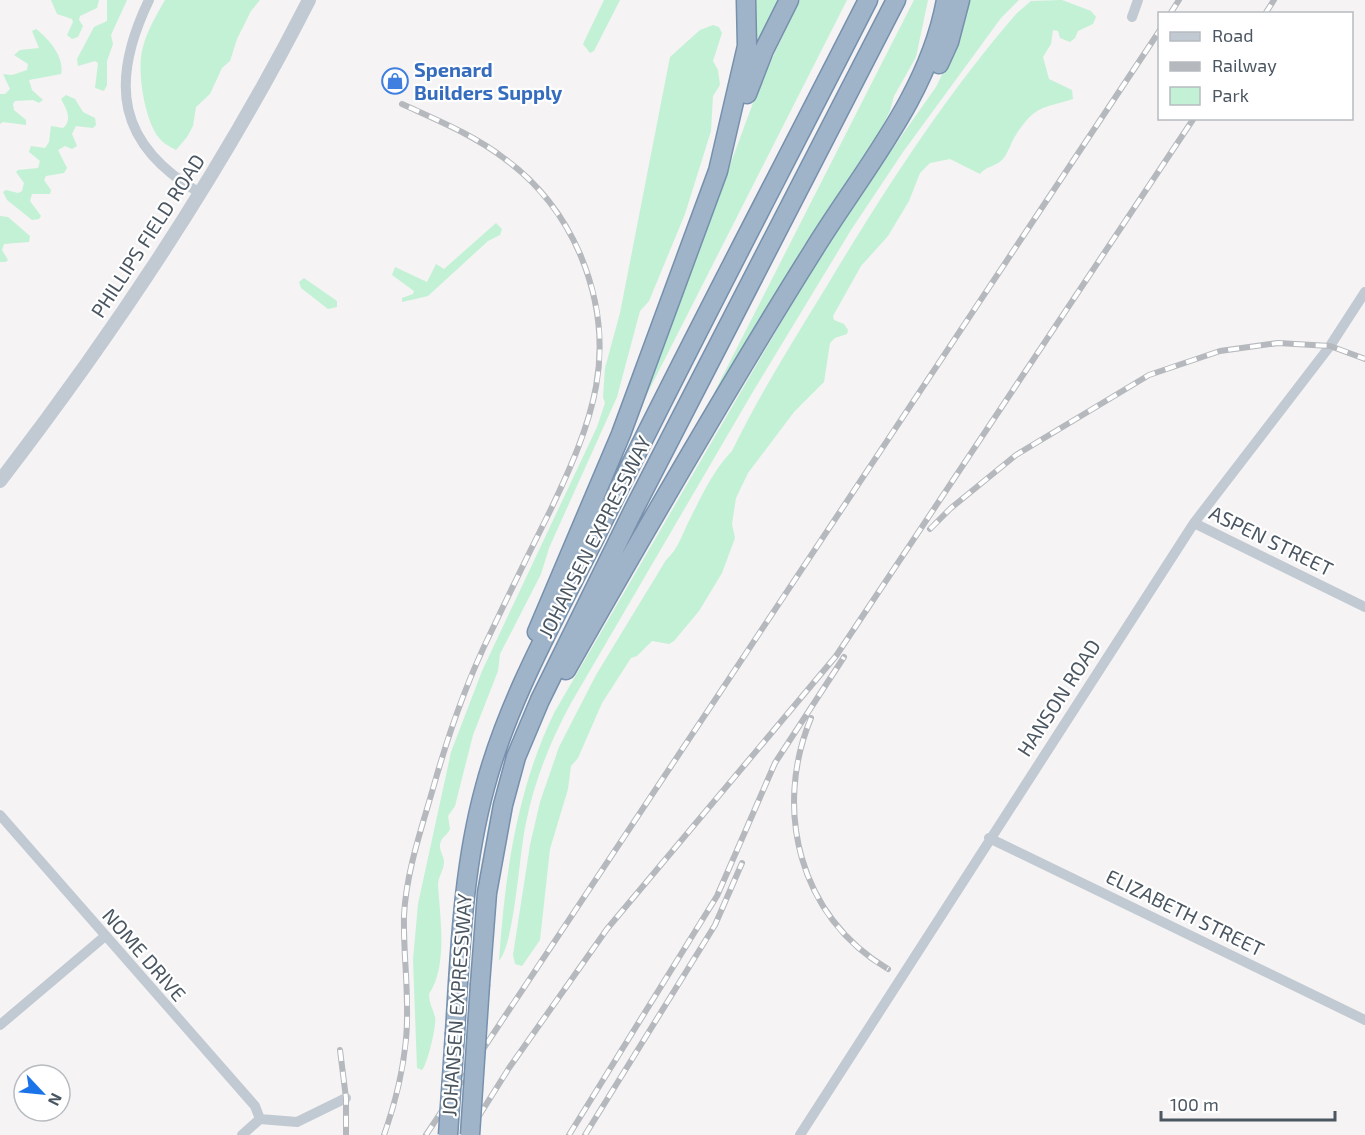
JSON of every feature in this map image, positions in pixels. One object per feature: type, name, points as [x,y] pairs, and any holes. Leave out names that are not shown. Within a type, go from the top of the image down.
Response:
[{"type":"highway","points":[[718,171],[745,55],[746,0]]},
{"type":"highway","points":[[519,694],[542,618],[621,434],[764,50],[789,0]]},
{"type":"highway","name":"JOHANSEN EXPRESSWAY","points":[[448,1135],[467,880],[475,831],[493,759],[519,694],[631,464],[868,0]]},
{"type":"highway","name":"JOHANSEN EXPRESSWAY","points":[[470,1135],[487,893],[503,805],[516,757],[560,656],[896,0]]},
{"type":"highway","points":[[516,757],[600,609],[813,251],[912,98],[935,44],[946,0]]},
{"type":"highway","points":[[912,98],[930,82],[941,62],[960,0]]},
{"type":"street","points":[[149,0],[132,37],[126,62],[126,88],[132,120],[141,142],[156,162],[175,178],[200,193]]},
{"type":"street","name":"PHILLIPS FIELD ROAD","points":[[0,481],[115,324],[200,193],[309,0]]},
{"type":"street","points":[[1132,17],[1138,0]]},
{"type":"street","name":"HANSON ROAD","points":[[800,1135],[989,838],[1194,524],[1330,346],[1365,292]]},
{"type":"street","name":"ASPEN STREET","points":[[1194,524],[1365,607]]},
{"type":"street","name":"NOME DRIVE","points":[[0,815],[104,937],[255,1106],[260,1119]]},
{"type":"street","name":"ELIZABETH STREET","points":[[989,838],[1365,1020]]},
{"type":"street","points":[[0,1025],[104,937]]},
{"type":"street","points":[[242,1135],[260,1119],[297,1122],[346,1098]]},
{"type":"green space","points":[[51,0],[99,0],[97,8],[80,16],[79,20],[83,26],[78,37],[72,39],[67,35],[73,22],[72,19],[57,14]]},
{"type":"green space","points":[[107,0],[127,0],[111,35],[113,44],[107,61],[107,85],[104,91],[95,88],[98,63],[95,61],[78,66],[77,59],[94,27],[107,21]]},
{"type":"green space","points":[[165,0],[260,0],[251,11],[237,39],[230,61],[222,68],[210,94],[196,107],[193,126],[176,150],[160,139],[150,121],[146,110],[141,71],[142,51],[146,37]]},
{"type":"green space","points":[[604,0],[620,0],[594,51],[590,53],[583,44]]},
{"type":"green space","points":[[754,0],[782,0],[752,53]]},
{"type":"green space","points":[[800,0],[847,0],[641,406],[760,84]]},
{"type":"green space","points":[[914,0],[928,0],[916,57],[894,96],[890,111],[866,157],[700,426],[716,389]]},
{"type":"green space","points":[[969,0],[1019,0],[1001,18],[903,152],[851,230],[751,395],[571,703],[550,746],[529,807],[513,917],[509,936],[499,961],[509,866],[521,804],[530,773],[554,713],[796,297],[857,199],[936,87],[957,44]]},
{"type":"green space","points":[[1062,0],[1091,11],[1096,17],[1093,24],[1078,31],[1070,42],[1060,38],[1058,31],[1053,30],[1051,44],[1043,57],[1049,79],[1072,90],[1073,99],[1045,107],[1033,114],[1014,138],[1003,159],[980,174],[950,159],[930,163],[920,173],[909,201],[888,236],[861,266],[833,316],[834,320],[844,324],[848,330],[847,334],[835,338],[830,343],[824,382],[794,412],[748,473],[736,498],[732,524],[735,538],[722,573],[699,611],[674,641],[669,644],[652,641],[637,656],[631,658],[602,703],[578,758],[571,766],[568,789],[550,849],[540,940],[522,966],[515,964],[513,955],[530,845],[540,802],[559,747],[596,675],[666,560],[677,546],[708,484],[732,451],[788,349],[869,218],[939,112],[1017,13],[1031,1]]},
{"type":"green space","points":[[713,25],[719,27],[722,33],[713,61],[718,70],[720,85],[713,96],[711,131],[685,214],[649,301],[640,311],[617,397],[549,548],[541,574],[500,654],[498,671],[473,735],[455,806],[448,816],[450,829],[440,844],[444,862],[438,885],[441,956],[435,983],[429,994],[435,1017],[435,1028],[429,1054],[422,1070],[417,1068],[413,960],[418,904],[451,752],[482,671],[597,427],[605,403],[603,397],[605,368],[620,313],[670,57],[700,30]]},
{"type":"green space","points":[[36,29],[46,37],[58,55],[62,68],[61,74],[29,80],[32,90],[43,100],[39,103],[33,100],[15,101],[14,110],[26,120],[26,125],[3,122],[0,124],[0,94],[5,94],[10,89],[3,74],[12,75],[27,70],[28,64],[14,55],[20,50],[39,48],[32,31]]},
{"type":"green space","points":[[66,95],[75,99],[83,112],[95,118],[96,125],[93,128],[76,126],[72,134],[77,146],[72,149],[65,146],[58,150],[67,168],[64,173],[46,176],[44,180],[51,190],[50,194],[32,194],[30,201],[41,216],[39,219],[32,220],[7,200],[3,192],[6,190],[18,193],[22,191],[24,183],[16,172],[38,168],[40,161],[29,152],[31,146],[45,148],[49,142],[51,126],[63,128],[66,125],[68,114],[61,99]]},
{"type":"green space","points":[[0,216],[8,217],[30,236],[29,242],[4,244],[2,250],[8,260],[6,262],[0,262]]},
{"type":"green space","points":[[496,223],[502,229],[500,235],[488,241],[428,296],[402,302],[402,298],[413,294],[414,291],[392,275],[395,267],[427,282],[436,264],[444,269]]},
{"type":"green space","points":[[304,278],[337,301],[337,307],[328,309],[301,288],[299,282]]},
{"type":"railway","points":[[1171,12],[1179,0]]},
{"type":"railway","points":[[1266,12],[1274,0]]},
{"type":"railway","points":[[426,1135],[1158,33]]},
{"type":"railway","points":[[384,1135],[392,1112],[405,1051],[407,1024],[405,899],[420,833],[446,746],[474,669],[565,479],[578,447],[589,417],[600,355],[599,323],[592,289],[574,240],[549,202],[517,168],[493,150],[455,128],[402,104]]},
{"type":"railway","points":[[467,1135],[509,1068],[607,929],[836,656],[1193,120]]},
{"type":"railway","points":[[930,529],[951,508],[1016,455],[1149,375],[1220,351],[1278,343],[1330,346],[1365,359]]},
{"type":"railway","points":[[569,1135],[717,896],[775,763],[844,657]]},
{"type":"railway","points":[[811,718],[800,753],[794,788],[795,824],[802,858],[815,891],[833,921],[858,947],[888,969]]},
{"type":"railway","points":[[585,1135],[715,925],[742,863]]},
{"type":"railway","points":[[340,1050],[346,1098],[346,1135]]},
{"type":"place","name":"Spenard Builders Supply","points":[[395,81]]}]
